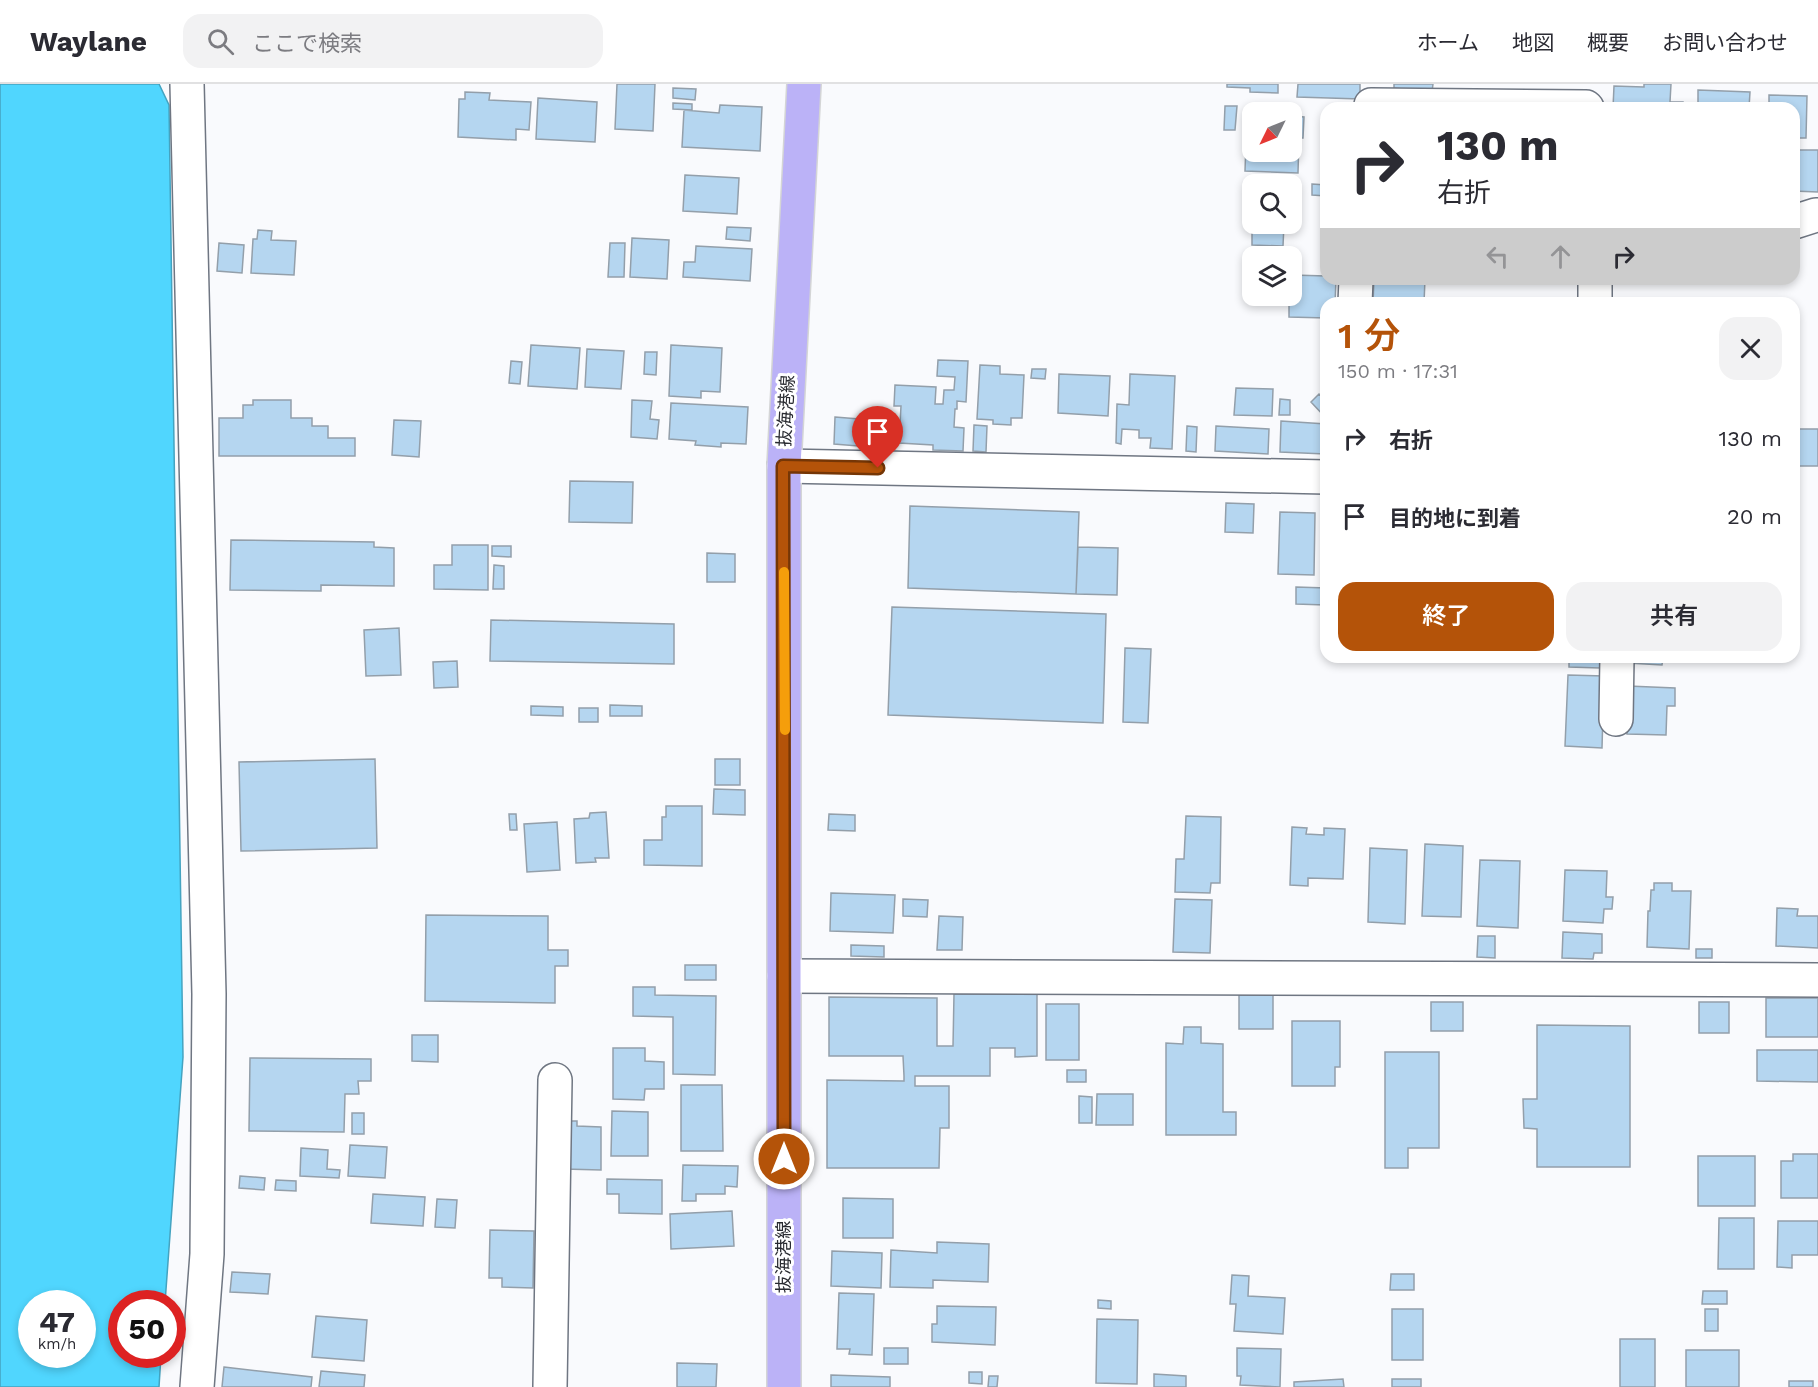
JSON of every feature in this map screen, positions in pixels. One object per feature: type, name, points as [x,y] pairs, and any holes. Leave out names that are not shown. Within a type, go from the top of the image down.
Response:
[{"type":"main road","name":"抜海港線","points":[[784,1387],[783,466],[804,84]]},
{"type":"street","points":[[187,84],[209,994],[207,1254],[197,1387]]},
{"type":"street","points":[[1372,99],[1452,102]]},
{"type":"street","points":[[783,466],[1320,477]]},
{"type":"street","points":[[1616,719],[1617,663]]},
{"type":"street","points":[[784,976],[1818,980]]},
{"type":"street","points":[[550,1387],[555,1080]]},
{"type":"water","points":[[0,84],[159,84],[169,105],[183,1057],[166,1290],[108,1290],[108,1368],[160,1368],[159,1387],[0,1387]]},
{"type":"building","points":[[617,84],[655,84],[653,131],[615,129]]},
{"type":"building","points":[[1227,84],[1278,84],[1278,93],[1250,92],[1250,88],[1227,87]]},
{"type":"building","points":[[1298,84],[1360,84],[1360,99],[1297,97]]},
{"type":"building","points":[[1394,84],[1433,84],[1432,92],[1394,88]]},
{"type":"building","points":[[1644,84],[1671,84],[1670,102],[1613,102],[1614,86],[1644,87]]},
{"type":"building","points":[[673,88],[696,89],[695,100],[673,98]]},
{"type":"building","points":[[1698,90],[1750,92],[1749,102],[1698,102]]},
{"type":"building","points":[[465,92],[490,93],[489,100],[531,102],[529,130],[516,129],[516,140],[458,137],[459,99],[465,99]]},
{"type":"building","points":[[1769,95],[1807,96],[1806,138],[1800,138],[1800,102],[1769,102]]},
{"type":"building","points":[[538,98],[597,102],[595,142],[536,139]]},
{"type":"building","points":[[673,103],[692,104],[692,110],[673,109]]},
{"type":"building","points":[[720,105],[762,107],[760,151],[682,147],[684,110],[719,113]]},
{"type":"building","points":[[1225,106],[1237,106],[1235,130],[1224,130]]},
{"type":"building","points":[[1302,117],[1304,117],[1302,138]]},
{"type":"building","points":[[1800,150],[1818,150],[1818,192],[1800,191]]},
{"type":"building","points":[[1245,162],[1298,162],[1298,173],[1245,171]]},
{"type":"building","points":[[685,175],[739,178],[737,214],[683,211]]},
{"type":"building","points":[[1312,184],[1320,185],[1320,196],[1312,195]]},
{"type":"building","points":[[727,227],[751,228],[750,241],[726,239]]},
{"type":"building","points":[[258,230],[272,231],[271,240],[296,241],[294,275],[251,273],[253,239],[257,239]]},
{"type":"building","points":[[1252,234],[1284,234],[1283,246],[1252,245]]},
{"type":"building","points":[[632,238],[669,240],[667,279],[630,277]]},
{"type":"building","points":[[219,243],[244,245],[242,273],[217,271]]},
{"type":"building","points":[[610,243],[625,243],[624,277],[608,277]]},
{"type":"building","points":[[696,246],[752,249],[750,281],[683,277],[684,262],[695,262]]},
{"type":"building","points":[[1302,275],[1320,276],[1320,285],[1336,285],[1335,297],[1320,297],[1320,318],[1289,317],[1289,306],[1302,306]]},
{"type":"building","points":[[1374,285],[1425,285],[1424,297],[1373,297]]},
{"type":"building","points":[[531,345],[580,348],[577,389],[528,386]]},
{"type":"building","points":[[671,345],[722,348],[720,392],[701,391],[701,398],[669,396]]},
{"type":"building","points":[[587,349],[624,351],[621,389],[585,387]]},
{"type":"building","points":[[645,352],[657,352],[656,375],[644,374]]},
{"type":"building","points":[[938,360],[968,361],[966,402],[957,401],[954,427],[964,428],[963,451],[933,450],[933,445],[899,443],[901,406],[894,406],[895,385],[936,387],[935,404],[943,404],[944,390],[954,390],[955,377],[937,376]]},
{"type":"building","points":[[511,361],[522,362],[520,384],[509,383]]},
{"type":"building","points":[[980,365],[1000,366],[1000,374],[1024,375],[1022,418],[1011,418],[1011,425],[993,424],[993,420],[977,419]]},
{"type":"building","points":[[1032,369],[1046,369],[1045,379],[1031,378]]},
{"type":"building","points":[[1059,374],[1110,376],[1108,416],[1058,413]]},
{"type":"building","points":[[1130,374],[1175,376],[1172,449],[1150,448],[1151,438],[1139,438],[1139,430],[1122,429],[1121,444],[1116,443],[1117,404],[1129,405]]},
{"type":"building","points":[[1236,388],[1273,389],[1272,416],[1234,415]]},
{"type":"building","points":[[1320,395],[1320,412],[1311,402]]},
{"type":"building","points":[[1280,399],[1290,400],[1290,415],[1279,415]]},
{"type":"building","points":[[253,400],[291,400],[291,418],[312,418],[312,426],[328,426],[328,438],[355,438],[355,456],[219,456],[219,418],[243,418],[243,405],[253,405]]},
{"type":"building","points":[[632,400],[652,401],[650,419],[659,420],[657,439],[631,437]]},
{"type":"building","points":[[671,403],[748,407],[746,444],[721,443],[721,447],[695,445],[696,441],[669,439]]},
{"type":"building","points":[[835,417],[859,419],[858,446],[834,444]]},
{"type":"building","points":[[394,420],[421,421],[419,457],[392,455]]},
{"type":"building","points":[[1281,421],[1320,424],[1320,454],[1280,452]]},
{"type":"building","points":[[974,425],[987,426],[986,452],[973,451]]},
{"type":"building","points":[[1187,426],[1197,427],[1196,452],[1186,451]]},
{"type":"building","points":[[1216,426],[1269,429],[1268,454],[1215,451]]},
{"type":"building","points":[[1800,429],[1818,429],[1818,466],[1800,466]]},
{"type":"building","points":[[570,481],[633,482],[632,523],[569,522]]},
{"type":"building","points":[[1226,503],[1254,504],[1253,533],[1225,532]]},
{"type":"building","points":[[910,506],[1079,512],[1076,594],[908,588]]},
{"type":"building","points":[[1280,512],[1315,513],[1314,575],[1278,574]]},
{"type":"building","points":[[231,540],[374,542],[374,547],[394,548],[394,586],[321,585],[321,591],[230,590]]},
{"type":"building","points":[[452,545],[488,545],[488,590],[434,589],[434,565],[452,565]]},
{"type":"building","points":[[492,546],[511,546],[511,557],[492,556]]},
{"type":"building","points":[[1078,547],[1118,548],[1117,595],[1076,594]]},
{"type":"building","points":[[707,553],[735,554],[735,582],[707,582]]},
{"type":"building","points":[[494,565],[504,566],[504,589],[493,589]]},
{"type":"building","points":[[1296,587],[1320,588],[1320,605],[1296,604]]},
{"type":"building","points":[[892,607],[1106,614],[1103,723],[888,715]]},
{"type":"building","points":[[491,620],[674,624],[674,664],[490,661]]},
{"type":"building","points":[[399,628],[401,675],[366,676],[364,630]]},
{"type":"building","points":[[1125,648],[1151,649],[1148,723],[1123,722]]},
{"type":"building","points":[[457,661],[458,687],[434,688],[433,662]]},
{"type":"building","points":[[1569,663],[1600,663],[1600,668],[1569,667]]},
{"type":"building","points":[[1628,663],[1662,663],[1662,665]]},
{"type":"building","points":[[1568,675],[1604,676],[1602,748],[1565,746]]},
{"type":"building","points":[[1628,686],[1675,688],[1675,706],[1667,706],[1666,735],[1627,734]]},
{"type":"building","points":[[610,705],[642,706],[642,716],[610,716]]},
{"type":"building","points":[[531,706],[563,707],[563,716],[531,715]]},
{"type":"building","points":[[579,708],[598,708],[598,722],[579,722]]},
{"type":"building","points":[[375,759],[377,848],[241,851],[239,762]]},
{"type":"building","points":[[715,759],[740,759],[740,785],[715,785]]},
{"type":"building","points":[[714,789],[745,790],[745,815],[713,814]]},
{"type":"building","points":[[666,806],[702,806],[702,866],[644,865],[644,840],[662,840],[662,817],[666,817]]},
{"type":"building","points":[[606,812],[609,858],[595,858],[596,862],[576,863],[574,819],[589,818],[590,813]]},
{"type":"building","points":[[509,814],[516,814],[517,830],[510,830]]},
{"type":"building","points":[[829,814],[855,815],[855,831],[828,830]]},
{"type":"building","points":[[1186,816],[1221,817],[1220,883],[1211,883],[1210,893],[1175,892],[1176,859],[1184,859]]},
{"type":"building","points":[[557,822],[560,870],[527,872],[524,824]]},
{"type":"building","points":[[1292,827],[1307,828],[1306,834],[1324,835],[1324,828],[1345,829],[1343,879],[1308,878],[1308,886],[1290,885]]},
{"type":"building","points":[[1425,844],[1463,846],[1461,917],[1422,916]]},
{"type":"building","points":[[1370,848],[1407,850],[1405,924],[1368,922]]},
{"type":"building","points":[[1480,860],[1520,861],[1518,928],[1477,926]]},
{"type":"building","points":[[1565,870],[1607,871],[1606,897],[1613,897],[1612,909],[1604,909],[1603,923],[1563,921]]},
{"type":"building","points":[[1654,883],[1672,883],[1672,891],[1691,891],[1689,949],[1647,947],[1648,911],[1650,911],[1651,890],[1654,890]]},
{"type":"building","points":[[831,893],[895,895],[893,933],[830,931]]},
{"type":"building","points":[[903,899],[928,900],[927,917],[903,916]]},
{"type":"building","points":[[1175,899],[1212,900],[1210,953],[1173,952]]},
{"type":"building","points":[[1777,908],[1798,909],[1797,916],[1818,916],[1818,948],[1776,946]]},
{"type":"building","points":[[426,915],[548,916],[548,950],[568,950],[568,966],[555,966],[555,1003],[425,1001]]},
{"type":"building","points":[[939,916],[963,917],[962,950],[937,950]]},
{"type":"building","points":[[1563,932],[1602,934],[1602,953],[1594,953],[1593,959],[1562,958]]},
{"type":"building","points":[[1478,936],[1495,936],[1495,958],[1477,957]]},
{"type":"building","points":[[851,945],[884,946],[884,957],[851,956]]},
{"type":"building","points":[[1696,949],[1712,949],[1712,958],[1696,958]]},
{"type":"building","points":[[685,965],[716,965],[716,980],[685,980]]},
{"type":"building","points":[[633,987],[655,987],[655,995],[716,996],[715,1075],[673,1074],[673,1017],[633,1016]]},
{"type":"building","points":[[954,994],[1037,994],[1037,1056],[1015,1057],[1015,1048],[990,1048],[990,1076],[915,1076],[915,1086],[949,1086],[949,1128],[940,1128],[939,1168],[827,1168],[827,1080],[904,1081],[903,1056],[829,1056],[829,997],[937,998],[937,1046],[953,1046]]},
{"type":"building","points":[[1239,995],[1273,995],[1273,1029],[1239,1029]]},
{"type":"building","points":[[1766,998],[1818,998],[1818,1037],[1766,1037]]},
{"type":"building","points":[[1431,1002],[1463,1002],[1463,1031],[1431,1031]]},
{"type":"building","points":[[1699,1002],[1729,1002],[1729,1033],[1699,1033]]},
{"type":"building","points":[[1046,1004],[1079,1004],[1079,1060],[1046,1060]]},
{"type":"building","points":[[1292,1021],[1340,1021],[1340,1067],[1335,1067],[1335,1086],[1292,1086]]},
{"type":"building","points":[[1537,1025],[1630,1026],[1630,1167],[1537,1167],[1537,1129],[1524,1128],[1523,1099],[1537,1099]]},
{"type":"building","points":[[1184,1027],[1201,1027],[1201,1043],[1223,1044],[1223,1112],[1236,1112],[1236,1135],[1166,1135],[1166,1043],[1183,1044]]},
{"type":"building","points":[[412,1035],[438,1035],[438,1062],[412,1061]]},
{"type":"building","points":[[613,1048],[645,1048],[645,1061],[664,1062],[664,1089],[645,1089],[644,1100],[613,1099]]},
{"type":"building","points":[[1757,1050],[1818,1050],[1818,1082],[1757,1081]]},
{"type":"building","points":[[1385,1052],[1439,1052],[1439,1148],[1408,1148],[1408,1168],[1385,1168]]},
{"type":"building","points":[[250,1058],[371,1059],[371,1081],[358,1081],[359,1094],[345,1094],[344,1132],[249,1131]]},
{"type":"building","points":[[1067,1070],[1086,1070],[1086,1082],[1067,1082]]},
{"type":"building","points":[[681,1085],[722,1085],[723,1151],[681,1151]]},
{"type":"building","points":[[1097,1094],[1133,1094],[1133,1125],[1096,1125]]},
{"type":"building","points":[[1079,1096],[1092,1097],[1092,1123],[1079,1123]]},
{"type":"building","points":[[612,1111],[648,1112],[648,1156],[611,1156]]},
{"type":"building","points":[[352,1113],[364,1113],[364,1134],[352,1134]]},
{"type":"building","points":[[564,1121],[577,1121],[577,1126],[601,1127],[601,1170],[564,1169]]},
{"type":"building","points":[[350,1145],[387,1147],[385,1178],[348,1176]]},
{"type":"building","points":[[301,1148],[328,1150],[327,1169],[340,1170],[339,1178],[300,1176]]},
{"type":"building","points":[[1793,1154],[1818,1154],[1818,1198],[1781,1198],[1781,1161],[1793,1161]]},
{"type":"building","points":[[1698,1156],[1755,1156],[1755,1206],[1698,1206]]},
{"type":"building","points":[[683,1165],[738,1166],[737,1187],[725,1186],[725,1194],[696,1194],[696,1201],[682,1201]]},
{"type":"building","points":[[240,1176],[265,1178],[264,1190],[239,1188]]},
{"type":"building","points":[[607,1179],[662,1180],[662,1214],[619,1213],[619,1194],[607,1194]]},
{"type":"building","points":[[276,1180],[296,1181],[296,1191],[275,1190]]},
{"type":"building","points":[[373,1194],[425,1197],[423,1226],[371,1223]]},
{"type":"building","points":[[843,1198],[893,1199],[893,1238],[843,1238]]},
{"type":"building","points":[[437,1199],[457,1200],[455,1228],[435,1227]]},
{"type":"building","points":[[732,1211],[734,1246],[671,1249],[670,1214]]},
{"type":"building","points":[[1719,1218],[1754,1218],[1754,1269],[1718,1269]]},
{"type":"building","points":[[1778,1221],[1818,1221],[1818,1255],[1792,1255],[1792,1268],[1777,1267]]},
{"type":"building","points":[[490,1230],[534,1231],[533,1288],[502,1287],[502,1278],[489,1278]]},
{"type":"building","points":[[937,1242],[989,1244],[988,1282],[933,1280],[933,1288],[890,1287],[891,1250],[937,1253]]},
{"type":"building","points":[[832,1251],[882,1253],[881,1288],[831,1286]]},
{"type":"building","points":[[232,1272],[270,1274],[268,1294],[230,1292]]},
{"type":"building","points":[[1391,1274],[1414,1274],[1414,1290],[1390,1290]]},
{"type":"building","points":[[1232,1275],[1249,1276],[1248,1296],[1285,1298],[1283,1334],[1234,1331],[1236,1304],[1230,1304]]},
{"type":"building","points":[[1703,1291],[1727,1291],[1727,1304],[1702,1304]]},
{"type":"building","points":[[839,1293],[874,1294],[872,1355],[849,1354],[850,1349],[837,1349]]},
{"type":"building","points":[[1098,1300],[1111,1301],[1111,1309],[1098,1308]]},
{"type":"building","points":[[937,1306],[996,1307],[995,1345],[932,1342],[932,1324],[937,1324]]},
{"type":"building","points":[[1392,1309],[1423,1309],[1423,1360],[1392,1360]]},
{"type":"building","points":[[1705,1309],[1718,1309],[1718,1331],[1705,1331]]},
{"type":"building","points":[[316,1316],[367,1320],[364,1361],[312,1357]]},
{"type":"building","points":[[1097,1319],[1138,1320],[1137,1384],[1096,1383]]},
{"type":"building","points":[[1620,1339],[1655,1339],[1655,1387],[1620,1387]]},
{"type":"building","points":[[884,1348],[908,1348],[908,1364],[884,1364]]},
{"type":"building","points":[[1237,1348],[1281,1349],[1280,1387],[1240,1385],[1241,1376],[1237,1376]]},
{"type":"building","points":[[1686,1350],[1739,1350],[1739,1387],[1686,1387]]},
{"type":"building","points":[[677,1363],[717,1364],[716,1387],[677,1387]]},
{"type":"building","points":[[224,1367],[312,1377],[311,1387],[222,1387]]},
{"type":"building","points":[[321,1371],[365,1375],[364,1387],[319,1387]]},
{"type":"building","points":[[969,1372],[982,1372],[982,1384],[969,1383]]},
{"type":"building","points":[[1154,1374],[1186,1376],[1186,1387],[1154,1387]]},
{"type":"building","points":[[831,1375],[890,1377],[890,1387],[831,1387]]},
{"type":"building","points":[[989,1376],[998,1376],[997,1387],[988,1387]]},
{"type":"building","points":[[1343,1379],[1344,1387],[1294,1387],[1294,1382]]},
{"type":"building","points":[[1392,1379],[1421,1379],[1421,1387],[1392,1387]]},
{"type":"building","points":[[1789,1381],[1813,1381],[1813,1387],[1789,1387]]},
{"type":"slow traffic","points":[[784,572],[785,730]]},
{"type":"route","points":[[784,1159],[783,466],[878,468]]}]
